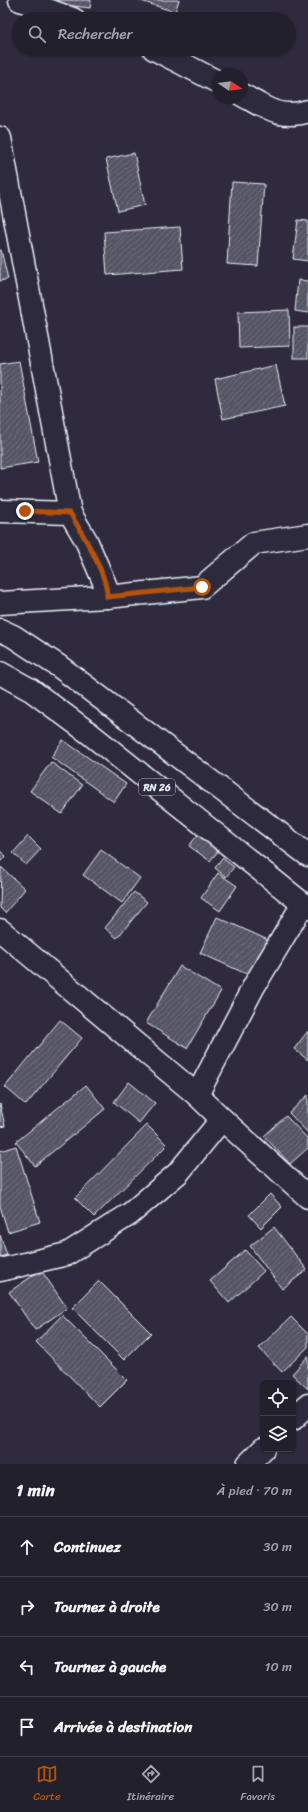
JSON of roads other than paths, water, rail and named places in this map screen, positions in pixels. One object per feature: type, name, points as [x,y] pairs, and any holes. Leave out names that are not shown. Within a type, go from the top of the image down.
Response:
[{"type":"street","points":[[20,0],[53,12]]},
{"type":"street","points":[[168,56],[212,79]]},
{"type":"street","points":[[248,98],[280,114],[296,114],[308,111]]},
{"type":"street","points":[[0,138],[70,513],[86,540],[107,588],[107,597]]},
{"type":"street","points":[[0,511],[70,513]]},
{"type":"street","points":[[0,603],[107,597],[202,587],[254,543],[308,535]]},
{"type":"street","points":[[0,630],[13,636],[60,667],[308,855]]},
{"type":"street","name":"RN 26","points":[[0,673],[31,690],[89,732],[306,906]]},
{"type":"street","points":[[197,1095],[254,986],[306,906]]},
{"type":"street","points":[[0,930],[197,1095],[308,1197]]},
{"type":"street","points":[[0,1270],[67,1254],[130,1214],[178,1173],[222,1119]]},
{"type":"street","points":[[296,1416],[308,1404]]},
{"type":"street","points":[[248,1464],[260,1452]]}]
